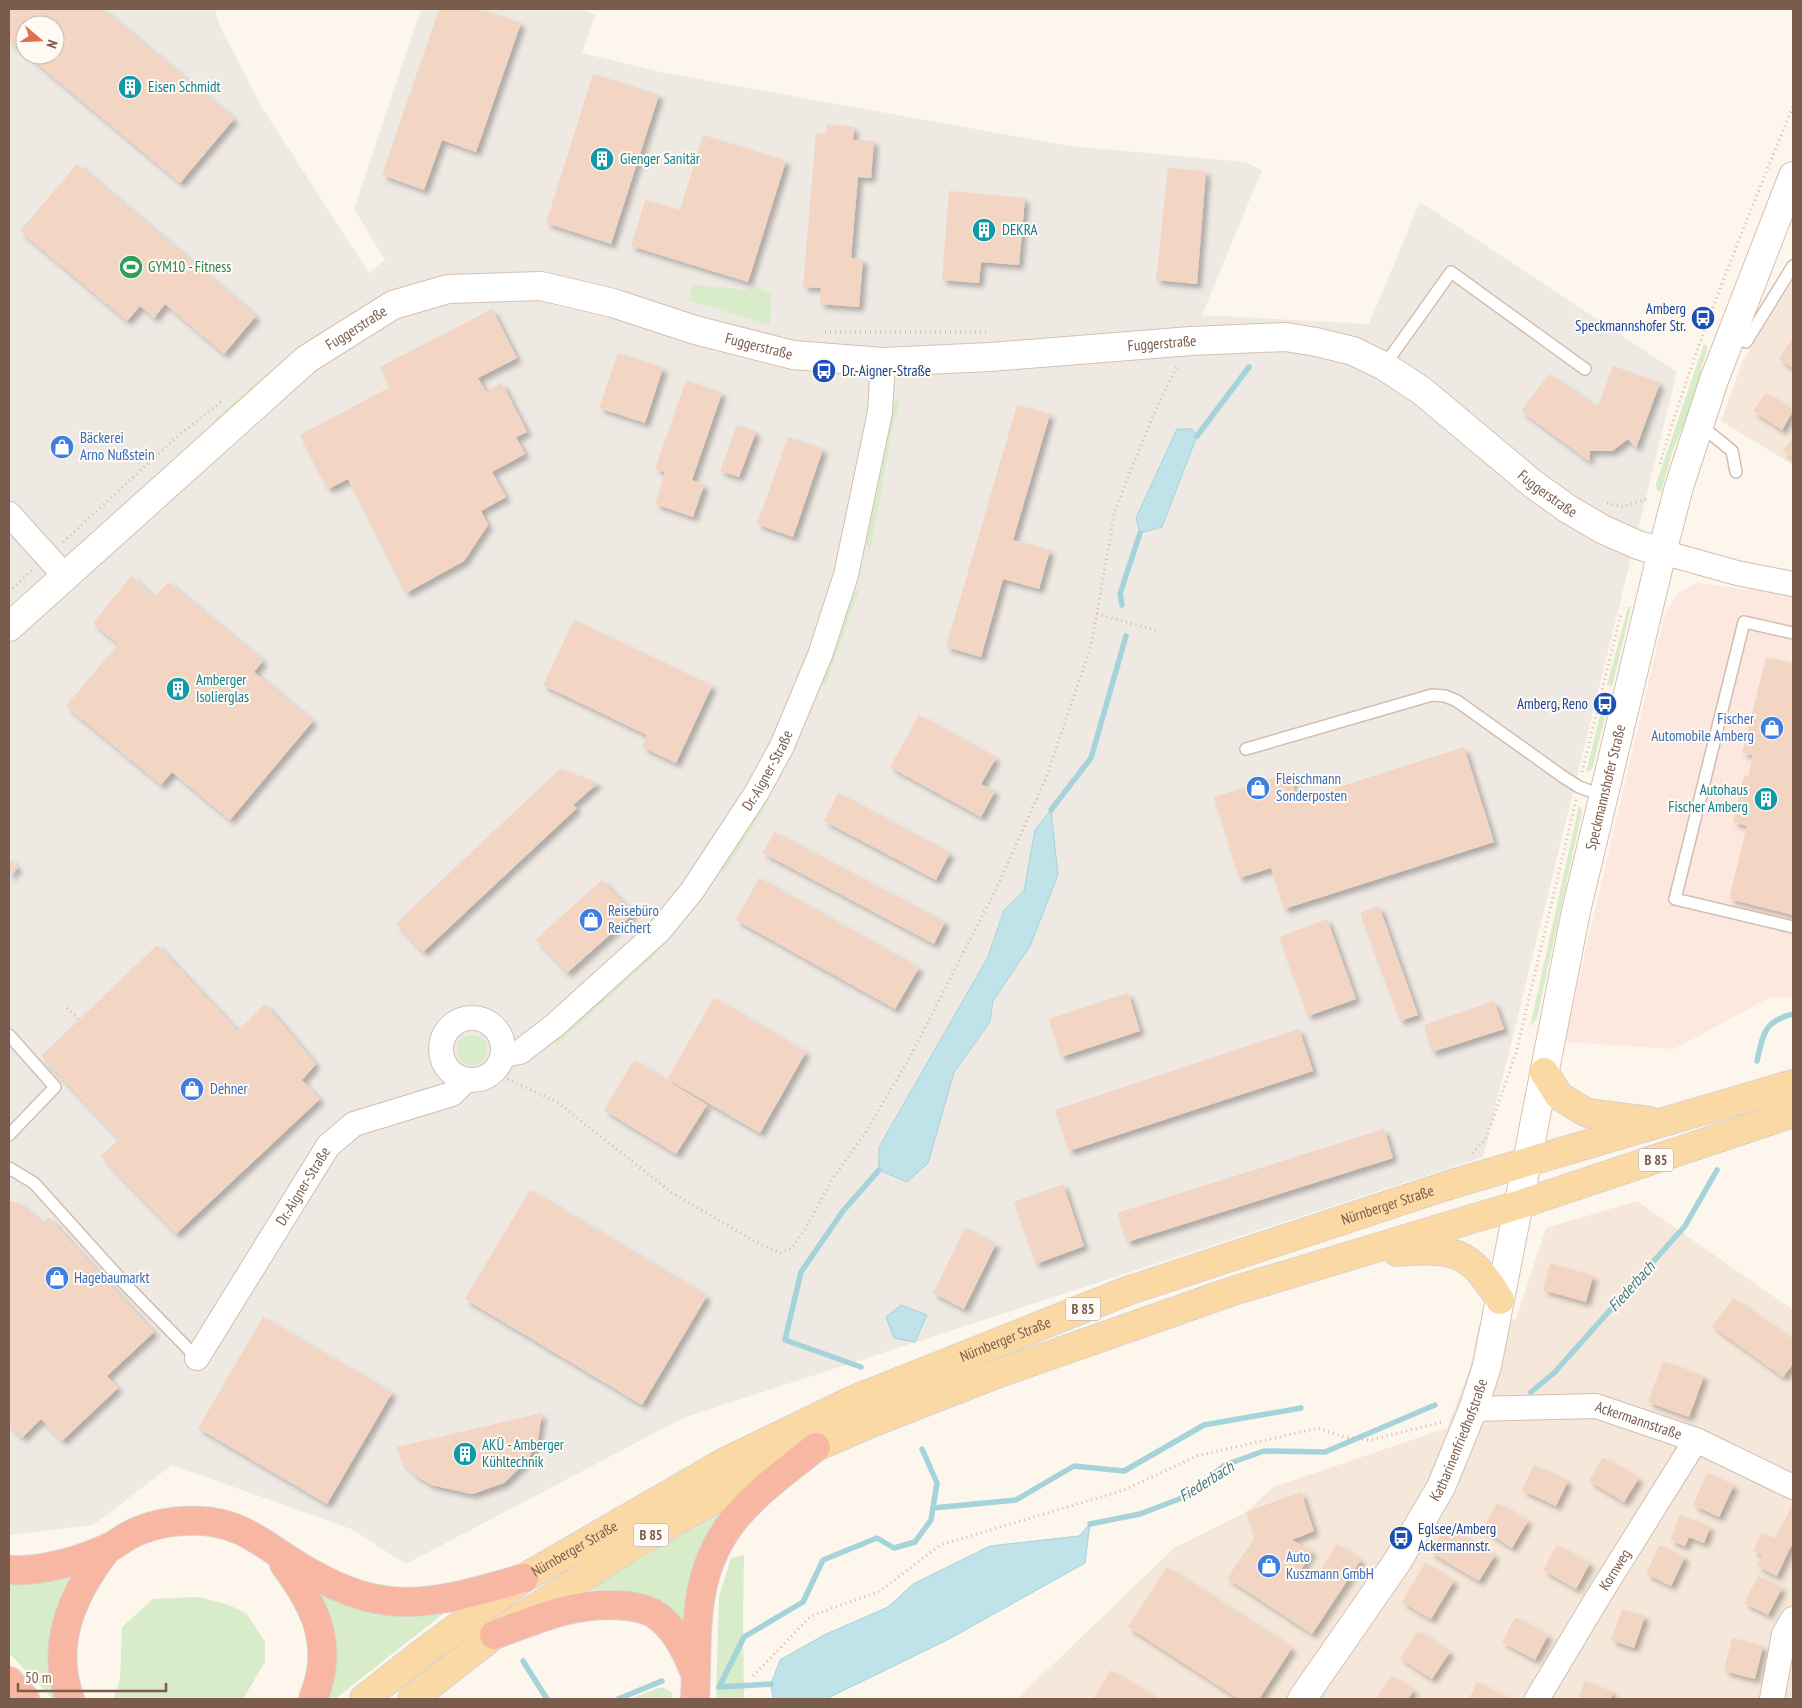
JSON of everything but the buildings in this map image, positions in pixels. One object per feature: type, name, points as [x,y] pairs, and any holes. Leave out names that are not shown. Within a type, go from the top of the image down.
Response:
[{"type":"highway","points":[[696,1689],[698,1609],[702,1581],[711,1553],[724,1531],[740,1510],[816,1447]]},
{"type":"highway","points":[[9,1570],[40,1569],[108,1548],[154,1525],[181,1520],[203,1520],[228,1525],[251,1534],[276,1552],[333,1586],[371,1599],[398,1602],[452,1598],[524,1578]]},
{"type":"highway","points":[[70,1699],[63,1670],[62,1651],[66,1627],[80,1588],[108,1548]]},
{"type":"highway","points":[[276,1552],[304,1590],[315,1611],[321,1635],[322,1664],[313,1699]]},
{"type":"highway","points":[[494,1635],[564,1610],[592,1604],[639,1608],[655,1614],[668,1625],[681,1642],[696,1689]]},
{"type":"highway","points":[[9,1681],[25,1699]]},
{"type":"main road","points":[[1544,1072],[1559,1096],[1587,1113],[1664,1122]]},
{"type":"main road","name":"Nürnberger Straße","points":[[364,1699],[421,1654],[524,1578],[725,1462],[851,1401],[1128,1291],[1452,1184],[1793,1084]]},
{"type":"main road","name":"Nürnberger Straße","points":[[412,1699],[494,1635],[633,1545],[716,1498],[816,1447],[871,1423],[1008,1370],[1233,1290],[1518,1205],[1793,1113]]},
{"type":"main road","points":[[1331,1260],[1382,1253],[1435,1249],[1452,1252],[1466,1258],[1481,1272],[1500,1300]]},
{"type":"street","name":"Speckmannshofer Straße","points":[[1518,1205],[1576,911],[1591,791],[1699,424],[1732,334],[1791,190]]},
{"type":"street","name":"Fuggerstraße","points":[[9,627],[307,359],[393,306],[448,289],[541,286],[613,303],[695,330],[793,355],[883,362],[990,357],[1191,341],[1286,337],[1316,342],[1353,351],[1384,366],[1422,391],[1533,484],[1568,509],[1602,529],[1638,545],[1662,552]]},
{"type":"street","name":"Dr.-Aigner-Straße","points":[[198,1358],[328,1146],[354,1124],[452,1094],[466,1080],[483,1078],[498,1063],[520,1052],[555,1024],[660,930],[692,891],[765,777],[782,746],[820,655],[846,575],[880,412],[883,362]]},
{"type":"street","points":[[9,514],[65,576]]},
{"type":"street","points":[[1662,552],[1738,573],[1793,584]]},
{"type":"street","points":[[466,1080],[450,1071],[442,1056],[443,1039],[454,1024],[473,1018],[492,1025],[502,1040],[498,1063]]},
{"type":"street","name":"Katharinenfriedhofstraße","points":[[1302,1699],[1407,1545],[1441,1487],[1487,1366],[1518,1205]]},
{"type":"street","name":"Ackermannstraße","points":[[1471,1412],[1596,1406],[1696,1440],[1793,1487]]},
{"type":"street","name":"Kornweg","points":[[1537,1699],[1598,1596],[1696,1440]]},
{"type":"street","points":[[1772,1699],[1784,1634],[1793,1619]]},
{"type":"lane","points":[[1732,334],[1746,342],[1793,266]]},
{"type":"lane","points":[[1384,366],[1451,272],[1585,369]]},
{"type":"lane","points":[[1699,424],[1732,451],[1736,472]]},
{"type":"lane","points":[[1793,633],[1744,622],[1676,899],[1793,927]]},
{"type":"lane","points":[[1246,749],[1432,695],[1446,696],[1457,701],[1591,791]]},
{"type":"lane","points":[[9,1035],[55,1087],[9,1135]]},
{"type":"lane","points":[[9,1168],[34,1183],[125,1284],[198,1358]]},
{"type":"path","points":[[498,1063],[556,1102],[671,1192],[756,1242],[780,1253],[792,1248],[804,1231],[833,1178],[864,1135],[910,1057],[998,885],[1046,778],[1091,646],[1115,510],[1157,406],[1191,341]]},
{"type":"path","points":[[1470,1155],[1486,1139],[1516,1053],[1591,791],[1622,610]]},
{"type":"path","points":[[1097,614],[1159,631]]},
{"type":"path","points":[[67,1008],[80,1020]]},
{"type":"path","points":[[754,1676],[811,1616],[880,1591],[940,1545],[1124,1490],[1198,1456],[1318,1428],[1344,1437],[1371,1440],[1471,1412]]},
{"type":"shaded area","points":[[9,9],[215,9],[219,24],[261,106],[369,273],[385,260],[354,209],[421,9],[582,9],[595,15],[582,53],[665,73],[1070,146],[1245,162],[1262,170],[1202,315],[1369,324],[1420,202],[1677,372],[1483,1157],[683,1418],[406,1564],[351,1529],[172,1465],[93,1525],[9,1535]]},
{"type":"shaded area","points":[[1793,281],[1793,465],[1721,421],[1743,360]]},
{"type":"shaded area","points":[[1697,583],[1793,595],[1793,997],[1769,998],[1674,1049],[1564,1042],[1664,617],[1678,593]]},
{"type":"shaded area","points":[[1637,1201],[1793,1310],[1793,1699],[1017,1699],[1174,1548],[1246,1512],[1273,1487],[1447,1428],[1470,1368],[1479,1325],[1516,1319],[1546,1228]]},
{"type":"green space","points":[[693,285],[750,290],[752,285],[771,294],[770,325],[688,300]]},
{"type":"green space","points":[[323,330],[321,338],[221,423],[212,422],[278,364]]},
{"type":"green space","points":[[1704,344],[1708,347],[1697,392],[1673,450],[1661,492],[1657,490],[1656,484]]},
{"type":"green space","points":[[896,399],[900,402],[894,420],[870,553],[866,544],[889,417]]},
{"type":"green space","points":[[859,590],[825,687],[822,682],[851,594]]},
{"type":"green space","points":[[1628,607],[1631,607],[1612,687],[1607,685]]},
{"type":"green space","points":[[1603,703],[1608,704],[1592,769],[1586,773]]},
{"type":"green space","points":[[763,803],[766,807],[722,875],[720,868]]},
{"type":"green space","points":[[1579,805],[1582,811],[1537,1018],[1530,1027]]},
{"type":"green space","points":[[658,948],[659,950],[650,960],[555,1046],[554,1040]]},
{"type":"green space","points":[[472,1035],[478,1036],[486,1044],[486,1056],[478,1064],[472,1065],[466,1064],[458,1056],[457,1050],[458,1044],[466,1036]]},
{"type":"green space","points":[[727,1503],[729,1507],[708,1536],[695,1563],[689,1591],[688,1627],[654,1603],[633,1593],[608,1589],[592,1590],[589,1585]]},
{"type":"green space","points":[[744,1555],[744,1699],[716,1699],[719,1597],[731,1558]]},
{"type":"green space","points":[[75,1570],[65,1699],[53,1699],[9,1653],[9,1582]]},
{"type":"green space","points":[[316,1592],[350,1604],[378,1611],[408,1614],[444,1613],[335,1699],[322,1699]]},
{"type":"green space","points":[[198,1597],[227,1604],[247,1614],[265,1642],[265,1662],[243,1699],[113,1699],[120,1679],[122,1627],[153,1599]]},
{"type":"green space","points":[[662,1687],[673,1693],[671,1699],[629,1699]]},
{"type":"water","points":[[1177,429],[1192,429],[1197,436],[1162,527],[1140,533],[1136,518]]},
{"type":"water","points":[[1051,810],[1058,875],[1030,946],[993,1001],[990,1022],[954,1072],[928,1163],[907,1182],[879,1170],[879,1147],[988,957],[1004,910],[1024,891],[1035,830]]},
{"type":"water","points":[[901,1305],[927,1315],[915,1342],[894,1338],[886,1317]]},
{"type":"water","points":[[1090,1524],[1085,1563],[949,1639],[826,1699],[773,1699],[771,1684],[780,1660],[824,1635],[888,1607],[913,1584],[990,1546],[1079,1536]]},
{"type":"waterway","points":[[1197,436],[1249,367]]},
{"type":"waterway","points":[[1122,605],[1120,594],[1140,533]]},
{"type":"waterway","points":[[1051,810],[1091,758],[1126,636]]},
{"type":"waterway","name":"Fiederbach","points":[[1757,1061],[1766,1030],[1776,1020],[1793,1014]]},
{"type":"waterway","points":[[861,1367],[785,1340],[801,1272],[843,1211],[879,1170]]},
{"type":"waterway","name":"Fiederbach","points":[[1531,1392],[1554,1373],[1685,1226],[1717,1170]]},
{"type":"waterway","name":"Fiederbach","points":[[1090,1524],[1140,1514],[1187,1496],[1225,1465],[1264,1451],[1325,1452],[1435,1405]]},
{"type":"waterway","points":[[933,1508],[1016,1500],[1074,1466],[1124,1471],[1204,1425],[1301,1408]]},
{"type":"waterway","points":[[771,1684],[719,1687],[744,1637],[803,1602],[823,1560],[877,1538],[894,1548],[915,1542],[931,1520],[937,1483],[922,1449]]},
{"type":"waterway","points":[[523,1661],[547,1699]]},
{"type":"waterway","points":[[618,1699],[662,1681]]},
{"type":"place","name":"Eisen Schmidt","points":[[130,87]]},
{"type":"place","name":"Gienger Sanitär","points":[[602,159]]},
{"type":"place","name":"DEKRA","points":[[984,230]]},
{"type":"place","name":"GYM10 - Fitness","points":[[131,267]]},
{"type":"place","name":"Amberg Speckmannshofer Str.","points":[[1703,318]]},
{"type":"place","name":"Dr.-Aigner-Straße","points":[[824,371]]},
{"type":"place","name":"Bäckerei Arno Nußstein","points":[[62,447]]},
{"type":"place","name":"Amberger Isolierglas","points":[[178,689]]},
{"type":"place","name":"Amberg, Reno","points":[[1605,704]]},
{"type":"place","name":"Fischer Automobile Amberg","points":[[1772,728]]},
{"type":"place","name":"Fleischmann Sonderposten","points":[[1258,788]]},
{"type":"place","name":"Autohaus Fischer Amberg","points":[[1766,799]]},
{"type":"place","name":"Reisebüro Reichert","points":[[591,920]]},
{"type":"place","name":"Dehner","points":[[192,1089]]},
{"type":"place","name":"Hagebaumarkt","points":[[57,1278]]},
{"type":"place","name":"AKÜ - Amberger Kühltechnik","points":[[465,1454]]},
{"type":"place","name":"Eglsee/Amberg Ackermannstr.","points":[[1401,1538]]},
{"type":"place","name":"Auto Kuszmann GmbH","points":[[1269,1566]]}]
